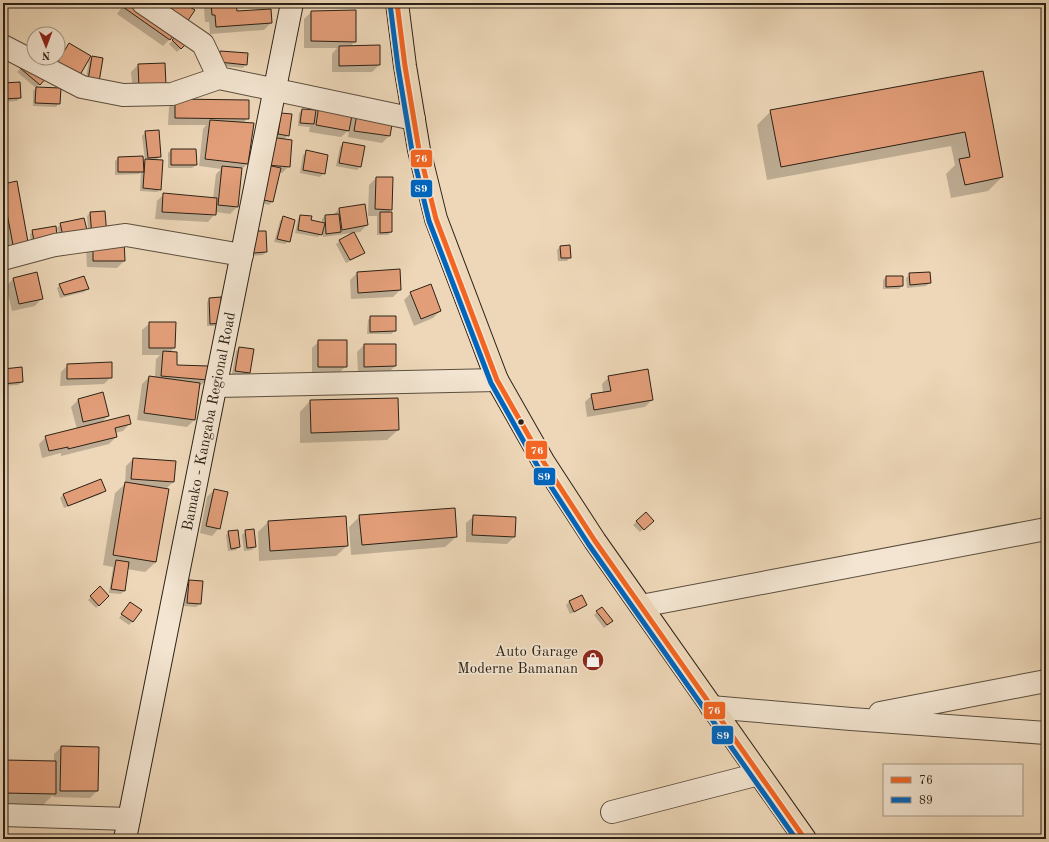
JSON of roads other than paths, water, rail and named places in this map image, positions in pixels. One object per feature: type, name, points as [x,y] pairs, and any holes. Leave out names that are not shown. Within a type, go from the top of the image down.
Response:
[{"type":"main road","points":[[397,3],[404,66],[419,150],[436,219],[497,380],[543,461],[595,541],[805,839]]},
{"type":"street","points":[[143,3],[203,44],[219,78]]},
{"type":"street","name":"Bamako - Kangaba Regional Road","points":[[127,829],[292,3]]},
{"type":"street","points":[[3,46],[82,87],[123,95],[172,94],[219,78],[414,119]]},
{"type":"street","points":[[3,259],[55,245],[126,235],[242,255]]},
{"type":"street","points":[[216,386],[497,380]]},
{"type":"street","points":[[641,606],[1046,529]]},
{"type":"street","points":[[851,719],[1046,681]]},
{"type":"street","points":[[711,707],[1046,733]]},
{"type":"street","points":[[612,812],[759,774]]},
{"type":"street","points":[[3,815],[127,829]]},
{"type":"place","name":"Auto Garage Moderne Bamanan","points":[[593,660]]}]
